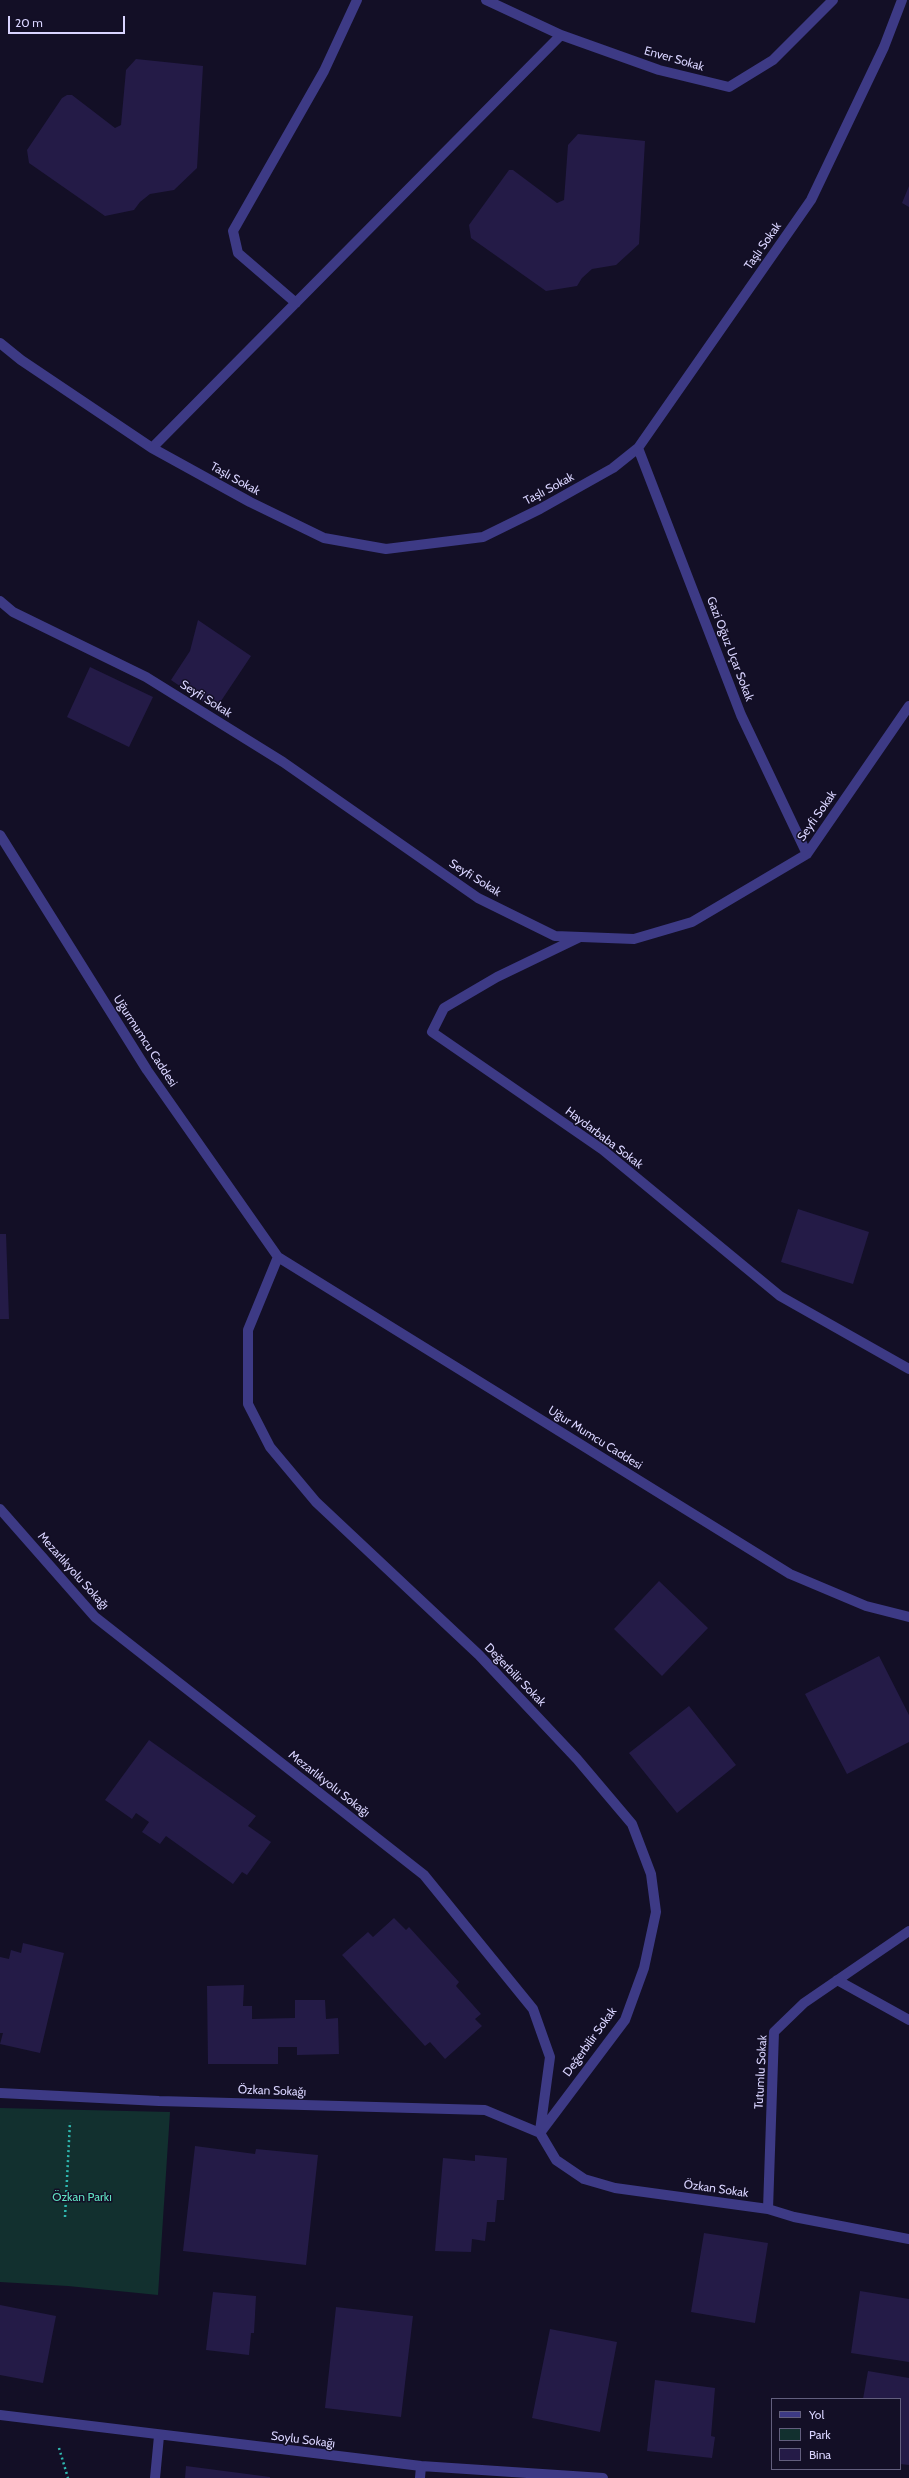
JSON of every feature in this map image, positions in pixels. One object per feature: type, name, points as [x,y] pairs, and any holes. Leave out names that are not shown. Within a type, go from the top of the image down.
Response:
[{"type":"street","points":[[296,303],[238,254],[233,230],[324,71],[357,0]]},
{"type":"street","name":"Enver Sokak","points":[[486,0],[561,35],[659,70],[729,87],[773,60],[833,0]]},
{"type":"street","name":"Taşlı Sokak","points":[[0,343],[21,360],[152,448],[250,502],[324,538],[386,549],[483,537],[540,509],[613,468],[638,448],[811,200],[884,47],[902,0]]},
{"type":"street","points":[[152,448],[561,35]]},
{"type":"street","name":"Gazi Oğuz Uçar Sokak","points":[[638,448],[741,715],[807,854]]},
{"type":"street","name":"Seyfi Sokak","points":[[0,601],[13,612],[146,677],[270,754],[478,898],[555,936],[634,938],[692,922],[807,854],[909,706]]},
{"type":"street","name":"Uğurmumcu Caddesi","points":[[0,835],[147,1070],[278,1257]]},
{"type":"street","name":"Haydarbaba Sokak","points":[[581,936],[497,977],[444,1008],[432,1032],[603,1150],[780,1296],[909,1369]]},
{"type":"street","name":"Uğur Mumcu Caddesi","points":[[278,1257],[790,1574],[866,1606],[909,1617]]},
{"type":"street","name":"Değerbilir Sokak","points":[[278,1257],[248,1330],[248,1404],[270,1448],[316,1502],[479,1656],[577,1760],[632,1824],[651,1874],[656,1912],[644,1968],[625,2020],[540,2133]]},
{"type":"street","name":"Mezarlıkyolu Sokağı","points":[[0,1509],[95,1617],[424,1875],[533,2009],[550,2056],[540,2133]]},
{"type":"street","name":"Tutumlu Sokak","points":[[768,2208],[774,2032],[804,2003],[909,1931]]},
{"type":"street","points":[[837,1980],[909,2020]]},
{"type":"street","name":"Özkan Sokağı","points":[[0,2093],[159,2101],[485,2110],[540,2133]]},
{"type":"street","name":"Özkan Sokak","points":[[540,2133],[556,2160],[584,2179],[615,2188],[768,2208],[794,2217],[909,2239]]},
{"type":"street","name":"Soylu Sokağı","points":[[0,2415],[159,2436],[421,2466],[603,2478]]},
{"type":"street","points":[[155,2478],[159,2436]]},
{"type":"street","points":[[420,2478],[421,2466]]},
{"type":"path","points":[[62,2121],[70,2122],[65,2217]]},
{"type":"path","points":[[58,2444],[68,2478]]},
{"type":"green space","name":"Özkan Parkı","points":[[0,2108],[170,2112],[158,2295],[68,2286],[0,2282]]},
{"type":"building","points":[[136,59],[203,66],[197,168],[174,190],[150,194],[140,202],[134,210],[105,216],[29,163],[27,150],[62,98],[67,95],[72,95],[115,128],[121,125],[126,70]]},
{"type":"building","points":[[578,134],[645,141],[639,244],[616,265],[592,269],[582,278],[577,286],[546,291],[471,238],[469,225],[509,170],[513,170],[557,203],[564,200],[568,145]]},
{"type":"building","points":[[909,186],[909,207],[902,203]]},
{"type":"building","points":[[198,620],[251,656],[215,710],[171,680],[190,651]]},
{"type":"building","points":[[90,667],[153,697],[129,747],[67,717]]},
{"type":"building","points":[[798,1209],[869,1232],[853,1284],[781,1262]]},
{"type":"building","points":[[0,1234],[6,1234],[9,1319],[0,1319]]},
{"type":"building","points":[[659,1581],[708,1628],[662,1676],[614,1629]]},
{"type":"building","points":[[879,1656],[909,1715],[909,1742],[847,1774],[805,1694]]},
{"type":"building","points":[[689,1706],[736,1765],[677,1813],[629,1753]]},
{"type":"building","points":[[149,1740],[256,1816],[248,1826],[271,1842],[247,1875],[242,1872],[233,1884],[166,1836],[160,1844],[142,1832],[149,1822],[136,1813],[132,1819],[105,1800]]},
{"type":"building","points":[[394,1918],[406,1930],[409,1927],[459,1982],[456,1986],[481,2014],[475,2019],[482,2026],[445,2059],[430,2042],[425,2046],[342,1955],[368,1932],[373,1937]]},
{"type":"building","points":[[23,1943],[64,1953],[40,2053],[0,2044],[3,2033],[0,2033],[0,1957],[9,1959],[11,1950],[21,1953]]},
{"type":"building","points":[[244,1985],[243,2006],[252,2006],[252,2019],[295,2018],[295,2000],[325,2000],[326,2019],[338,2018],[339,2054],[297,2055],[297,2047],[278,2047],[278,2064],[208,2064],[207,1986]]},
{"type":"building","points":[[195,2146],[255,2154],[256,2149],[318,2155],[306,2265],[183,2251]]},
{"type":"building","points":[[475,2155],[507,2158],[504,2200],[497,2200],[495,2222],[487,2222],[485,2241],[472,2239],[471,2252],[435,2251],[443,2158],[475,2161]]},
{"type":"building","points":[[704,2233],[768,2243],[755,2323],[691,2312]]},
{"type":"building","points":[[860,2291],[909,2299],[909,2362],[851,2353]]},
{"type":"building","points":[[213,2292],[256,2296],[254,2333],[251,2333],[249,2355],[206,2350]]},
{"type":"building","points":[[0,2305],[56,2316],[43,2383],[0,2375]]},
{"type":"building","points":[[336,2307],[413,2316],[401,2417],[325,2408]]},
{"type":"building","points":[[550,2329],[617,2342],[600,2432],[532,2418]]},
{"type":"building","points":[[868,2371],[909,2378],[909,2465],[901,2464],[901,2398],[863,2398]]},
{"type":"building","points":[[655,2380],[715,2388],[711,2436],[715,2437],[712,2458],[647,2451]]},
{"type":"building","points":[[186,2466],[270,2477],[270,2478],[185,2478]]}]
